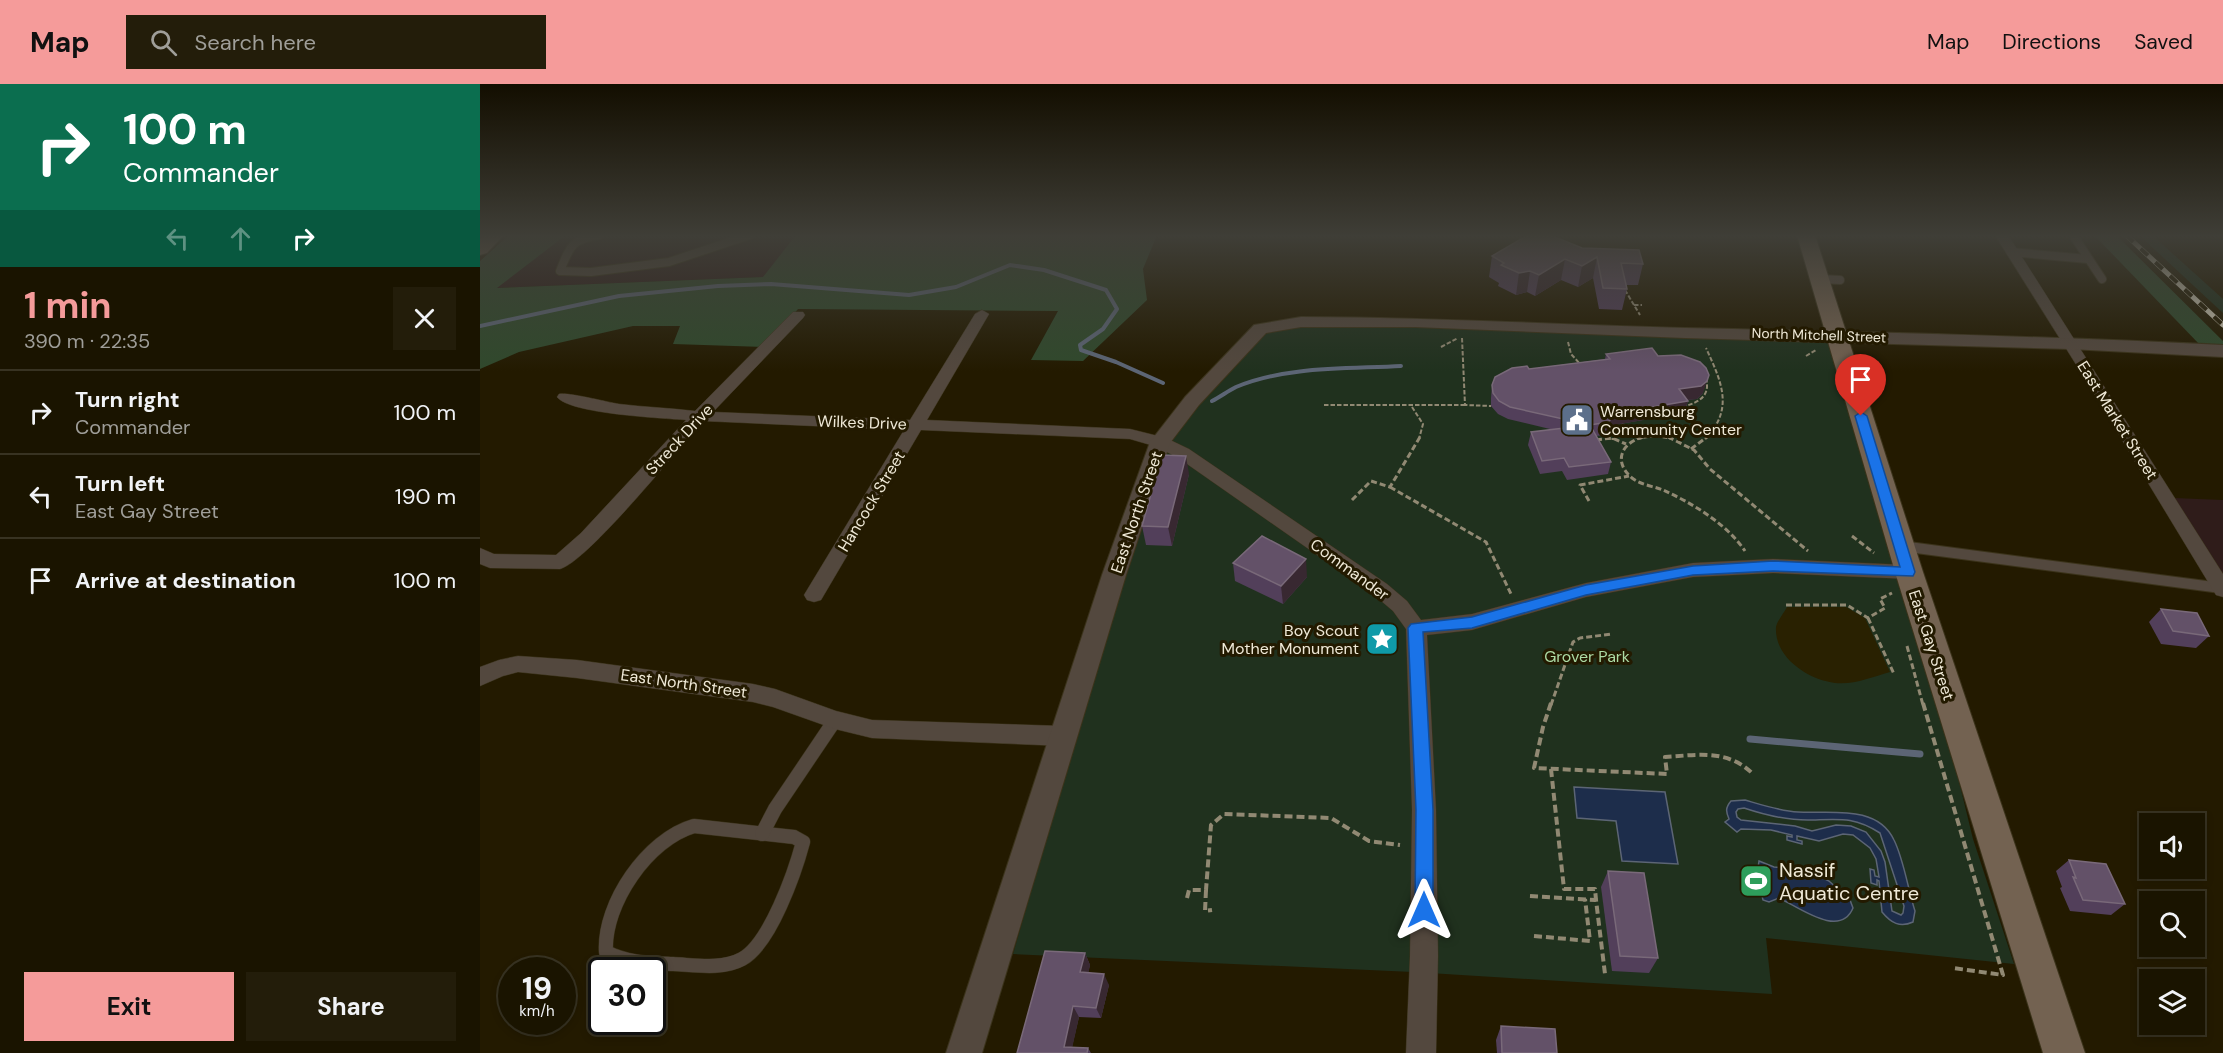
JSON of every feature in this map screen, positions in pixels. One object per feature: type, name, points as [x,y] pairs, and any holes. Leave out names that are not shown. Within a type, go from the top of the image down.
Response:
[{"type":"main road","name":"East Gay Street","points":[[1830,280],[1837,335],[1892,556],[2064,1053]]},
{"type":"street","name":"East Market Street","points":[[2029,280],[2222,589]]},
{"type":"street","name":"Hancock Street","points":[[814,595],[982,314]]},
{"type":"street","name":"Streck Drive","points":[[480,555],[490,561],[560,562],[588,538],[699,416],[798,315]]},
{"type":"street","name":"East North Street","points":[[964,1053],[1114,575],[1160,442],[1192,401],[1260,329],[1301,322],[1415,322]]},
{"type":"street","name":"North Mitchell Street","points":[[1415,322],[1685,333],[1837,335],[2070,343],[2223,351]]},
{"type":"street","name":"Wilkes Drive","points":[[565,397],[582,403],[620,409],[699,416],[1130,435],[1160,442]]},
{"type":"street","name":"Commander","points":[[1160,442],[1184,453],[1380,589],[1400,606],[1416,628]]},
{"type":"street","points":[[1421,1053],[1424,956],[1424,810],[1416,628],[1472,622],[1586,590],[1693,570],[1892,556]]},
{"type":"street","name":"East North Street","points":[[481,676],[499,668],[519,664],[577,669],[718,686],[775,698],[835,720],[872,729],[1063,736]]},
{"type":"lane","points":[[1892,556],[2222,589]]},
{"type":"lane","points":[[762,834],[775,809],[835,720]]},
{"type":"lane","points":[[694,826],[762,834],[794,837],[802,842],[798,864],[766,932],[754,950],[742,959],[712,965],[643,962],[617,958],[606,952],[603,941],[614,908],[647,857],[660,843],[683,828],[694,826]]},
{"type":"path","points":[[1617,289],[1625,290],[1640,315]]},
{"type":"path","points":[[1634,305],[1642,305]]},
{"type":"path","points":[[1451,336],[1462,336]]},
{"type":"path","points":[[1441,347],[1462,336]]},
{"type":"path","points":[[1462,336],[1465,405]]},
{"type":"path","points":[[1568,339],[1571,354],[1582,366]]},
{"type":"path","points":[[1691,449],[1702,442],[1716,426],[1724,411],[1722,388],[1703,342]]},
{"type":"path","points":[[1680,407],[1693,404],[1707,394],[1709,386],[1706,379]]},
{"type":"path","points":[[1324,405],[1491,406]]},
{"type":"path","points":[[1390,487],[1419,441],[1423,424],[1412,407]]},
{"type":"path","points":[[1622,424],[1636,438]]},
{"type":"path","points":[[1741,557],[1745,550],[1739,542],[1707,516],[1663,491],[1641,484],[1629,476],[1622,459],[1626,444],[1636,438],[1662,436],[1691,449],[1704,458],[1710,470],[1734,491],[1809,552]]},
{"type":"path","points":[[1594,441],[1612,438],[1626,444]]},
{"type":"path","points":[[1589,501],[1580,485],[1629,476]]},
{"type":"path","points":[[1352,500],[1371,481],[1390,487],[1486,542],[1514,598]]},
{"type":"path","points":[[1851,536],[1892,556]]},
{"type":"path","points":[[1863,553],[1892,556]]},
{"type":"path","points":[[1868,618],[1886,608],[1880,599],[1892,592],[1895,604]]},
{"type":"path","points":[[1786,605],[1847,605],[1868,618],[1894,674]]},
{"type":"path","points":[[1612,634],[1580,638],[1573,642],[1543,727],[1534,768],[1667,774],[1665,757],[1711,753],[1729,756],[1744,763],[1752,773]]},
{"type":"path","points":[[1905,638],[1938,764],[1959,825],[2003,975],[1953,968]]},
{"type":"path","points":[[1551,769],[1564,889],[1595,890],[1605,974]]},
{"type":"path","points":[[1212,910],[1205,910],[1211,825],[1224,814],[1331,818],[1369,841],[1400,845]]},
{"type":"path","points":[[1187,898],[1189,890],[1206,890]]},
{"type":"path","points":[[1530,896],[1596,900]]},
{"type":"path","points":[[1534,936],[1590,941],[1585,899]]},
{"type":"shaded area","points":[[505,280],[685,280],[495,288]]},
{"type":"shaded area","points":[[2174,498],[2223,500],[2223,575]]},
{"type":"green space","points":[[480,280],[507,280],[497,288],[685,280],[1144,280],[1147,300],[1083,361],[1031,360],[1058,311],[798,309],[766,347],[673,344],[680,326],[633,326],[519,352],[480,369]]},
{"type":"green space","points":[[2138,280],[2162,280],[2223,341],[2223,347],[2201,346]]},
{"type":"green space","points":[[2188,280],[2202,280],[2223,299],[2223,313]]},
{"type":"green space","name":"Grover Park","points":[[1280,325],[1837,335],[1908,572],[1973,839],[2014,964],[1766,938],[1772,994],[1413,972],[1013,954],[1160,442],[1260,329]]},
{"type":"sand","points":[[1787,607],[1846,607],[1865,618],[1890,672],[1849,683],[1835,683],[1804,672],[1787,658],[1777,638],[1776,627]]},
{"type":"water","points":[[1574,787],[1665,792],[1678,864],[1622,861],[1616,821],[1577,818]]},
{"type":"water","points":[[1745,800],[1791,811],[1852,813],[1876,821],[1886,829],[1897,848],[1915,911],[1913,922],[1904,925],[1896,923],[1882,912],[1879,881],[1877,880],[1877,885],[1871,883],[1870,869],[1874,870],[1875,876],[1879,877],[1876,859],[1870,848],[1853,835],[1843,834],[1819,841],[1797,836],[1797,840],[1802,841],[1802,844],[1787,840],[1787,836],[1792,837],[1792,835],[1771,830],[1741,829],[1737,832],[1725,822],[1729,819],[1727,810],[1731,801]],"holes":[[[1744,808],[1795,820],[1848,820],[1863,824],[1880,833],[1904,906],[1903,913],[1901,915],[1892,911],[1885,862],[1881,851],[1866,832],[1851,826],[1836,825],[1812,831],[1795,826],[1741,820],[1737,817],[1736,812]]]},
{"type":"water","points":[[1759,861],[1774,867],[1803,869],[1829,881],[1850,900],[1853,908],[1847,917],[1839,921],[1829,921],[1779,898],[1769,902],[1763,900],[1757,875]]},
{"type":"building","points":[[1601,280],[1625,280],[1627,289],[1603,288]]},
{"type":"building","points":[[1652,348],[1658,356],[1681,355],[1700,362],[1709,375],[1707,381],[1701,386],[1679,389],[1688,401],[1617,413],[1608,422],[1590,425],[1510,407],[1499,401],[1493,393],[1492,385],[1495,377],[1512,368],[1527,366],[1529,369],[1610,359],[1606,354]]},
{"type":"building","points":[[1590,425],[1611,462],[1569,467],[1564,458],[1542,461],[1531,432]]},
{"type":"building","points":[[1162,455],[1186,456],[1168,527],[1142,526]]},
{"type":"building","points":[[1262,536],[1306,559],[1281,586],[1233,563]]},
{"type":"building","points":[[2161,609],[2197,613],[2209,636],[2173,631]]},
{"type":"building","points":[[2069,860],[2106,864],[2125,904],[2083,900],[2073,877],[2076,878]]},
{"type":"building","points":[[1608,871],[1644,873],[1658,958],[1620,956]]},
{"type":"building","points":[[1045,951],[1085,953],[1080,972],[1104,974],[1096,1008],[1073,1006],[1064,1047],[1088,1048],[1087,1053],[1017,1053]]},
{"type":"building","points":[[1501,1026],[1555,1029],[1557,1053],[1502,1053]]},
{"type":"waterway","points":[[480,326],[619,296],[718,286],[771,284],[909,295],[956,287],[973,280]]},
{"type":"waterway","points":[[1076,280],[1106,290],[1117,309],[1103,329],[1080,345],[1081,350],[1116,362],[1163,383]]},
{"type":"waterway","points":[[1212,401],[1236,387],[1275,375],[1317,370],[1401,366]]},
{"type":"waterway","points":[[1750,739],[1920,754]]},
{"type":"railway","points":[[2175,280],[2223,325]]},
{"type":"place","name":"Warrensburg Community Center","points":[[1577,420]]},
{"type":"place","name":"Boy Scout Mother Monument","points":[[1382,639]]},
{"type":"place","name":"Nassif Aquatic Centre","points":[[1756,881]]},
{"type":"route","points":[[1424,910],[1424,810],[1416,628],[1472,622],[1586,590],[1693,570],[1773,566],[1908,572],[1861,416]]}]
